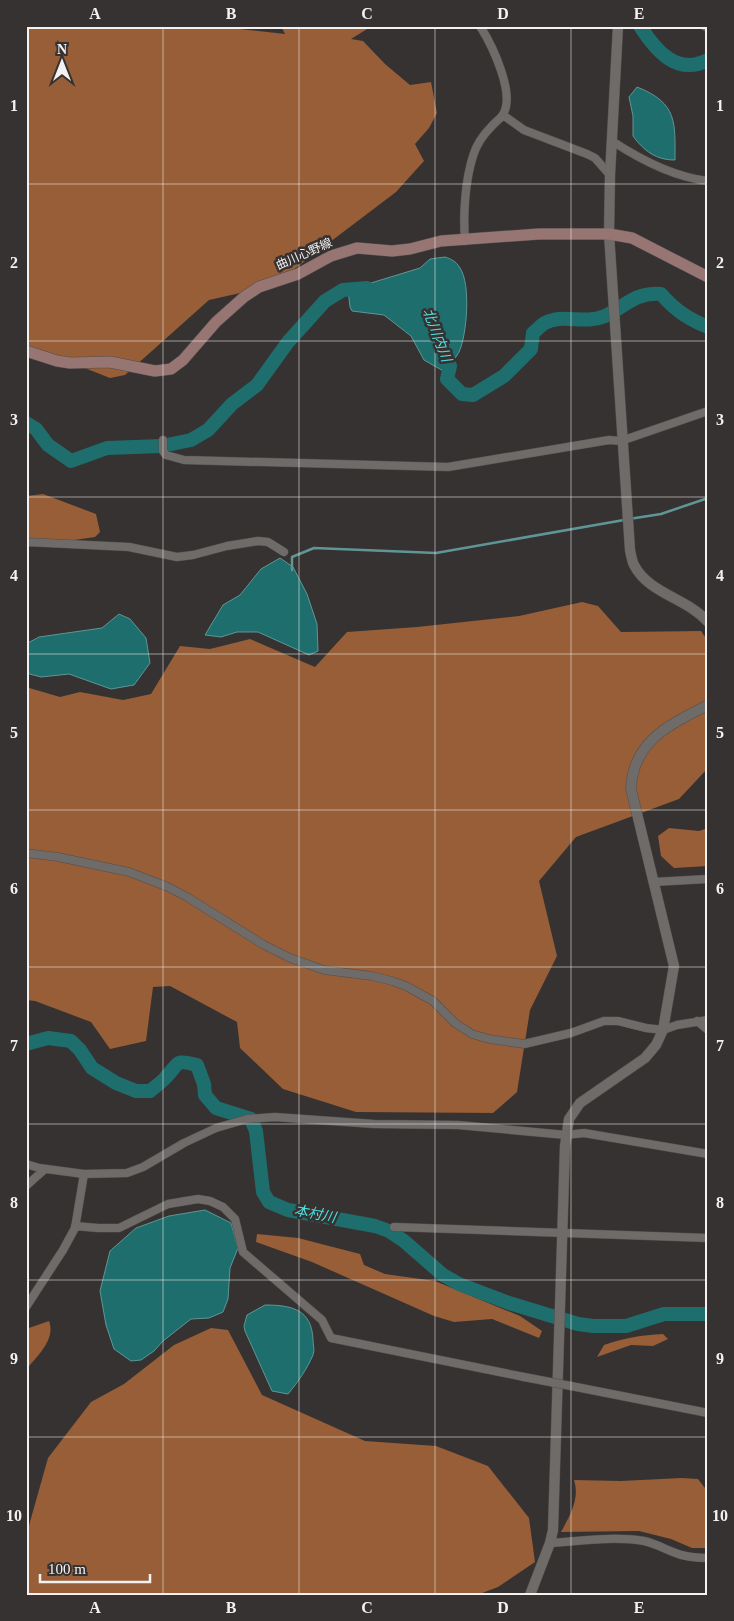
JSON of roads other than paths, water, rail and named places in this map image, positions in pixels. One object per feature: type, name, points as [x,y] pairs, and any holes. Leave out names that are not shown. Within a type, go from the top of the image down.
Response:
[{"type":"main road","name":"曲川心野線","points":[[26,351],[70,363],[110,362],[155,371],[171,369],[183,360],[216,322],[259,287],[298,274],[330,256],[357,248],[392,251],[410,249],[441,241],[465,241],[539,234],[610,234],[632,238],[708,277]]},
{"type":"street","points":[[465,241],[464,216],[473,156],[477,146],[490,128],[503,115],[506,98],[503,74],[480,26]]},
{"type":"street","points":[[618,26],[610,175],[610,234],[630,550],[634,565],[651,585],[688,605],[708,622]]},
{"type":"street","points":[[704,26],[708,28]]},
{"type":"street","points":[[503,115],[524,130],[596,158],[610,175]]},
{"type":"street","points":[[612,141],[678,176],[708,181]]},
{"type":"street","points":[[163,440],[166,455],[184,460],[448,467],[609,440],[622,441],[708,411]]},
{"type":"street","points":[[26,542],[129,547],[177,557],[258,541],[268,542],[284,552]]},
{"type":"street","points":[[530,1595],[550,1543],[554,1515],[562,1234],[566,1135],[569,1119],[580,1103],[645,1058],[656,1046],[663,1030],[674,966],[631,789],[631,775],[635,762],[649,741],[667,728],[708,706]]},
{"type":"street","points":[[26,853],[114,868],[136,875],[186,897],[264,945],[290,958],[324,970],[372,976],[406,986],[433,1001],[455,1023],[472,1034],[489,1039],[524,1044],[571,1033],[604,1022],[618,1021],[663,1030],[708,1020]]},
{"type":"street","points":[[653,882],[708,879]]},
{"type":"street","points":[[697,1021],[708,1030]]},
{"type":"street","points":[[26,1164],[44,1169],[84,1174],[127,1173],[143,1167],[184,1143],[216,1128],[247,1119],[275,1117],[374,1124],[458,1124],[566,1135],[584,1133],[708,1154]]},
{"type":"street","points":[[26,1186],[44,1169]]},
{"type":"street","points":[[26,1307],[63,1250],[76,1226],[84,1174]]},
{"type":"street","points":[[76,1226],[119,1228],[168,1204],[198,1199],[210,1201],[223,1207],[235,1219],[243,1252],[322,1320],[331,1338],[708,1413]]},
{"type":"street","points":[[394,1226],[562,1234],[708,1238]]},
{"type":"street","points":[[550,1543],[642,1541],[676,1553],[696,1558],[708,1558]]},
{"type":"water","points":[[637,87],[650,93],[667,107],[674,125],[675,160],[668,160],[651,154],[633,136],[633,116],[629,97]]},
{"type":"water","points":[[445,257],[453,261],[460,268],[466,285],[467,310],[462,344],[459,352],[445,372],[424,360],[411,336],[384,315],[352,311],[348,290],[420,268],[430,259]]},
{"type":"water","points":[[280,558],[293,567],[307,594],[317,624],[318,651],[309,655],[258,632],[237,632],[221,637],[205,635],[223,605],[240,595],[261,569]]},
{"type":"water","points":[[119,614],[130,619],[146,638],[150,663],[134,685],[111,689],[69,674],[41,677],[26,673],[26,644],[39,637],[102,628]]},
{"type":"water","points":[[205,1210],[231,1223],[238,1248],[230,1268],[228,1299],[223,1312],[209,1318],[191,1319],[163,1341],[154,1351],[141,1360],[131,1361],[114,1349],[106,1325],[100,1291],[110,1251],[136,1228],[169,1216]]},
{"type":"water","points":[[265,1305],[283,1306],[298,1311],[309,1321],[312,1330],[313,1355],[302,1375],[288,1394],[272,1391],[245,1331],[244,1326],[247,1315]]},
{"type":"waterway","points":[[640,26],[660,52],[677,63],[687,65],[708,60]]},
{"type":"waterway","name":"北川内川","points":[[26,423],[36,429],[48,445],[71,461],[107,448],[162,446],[191,440],[208,430],[232,404],[257,385],[288,342],[325,301],[343,290],[367,288]]},
{"type":"waterway","name":"北川内川","points":[[443,349],[450,366],[447,379],[462,394],[473,395],[504,376],[531,349],[533,333],[552,320],[597,318],[605,316],[637,297],[661,294],[682,314],[708,327]]},
{"type":"waterway","points":[[629,519],[661,514],[708,498]]},
{"type":"waterway","points":[[292,570],[292,557],[314,548],[436,553],[624,520]]},
{"type":"waterway","name":"本村川","points":[[26,1044],[48,1038],[71,1041],[80,1050],[92,1068],[116,1083],[136,1091],[150,1091],[163,1081],[181,1062],[197,1065],[204,1084],[205,1095],[216,1108],[251,1119],[256,1131],[263,1192],[269,1202],[288,1210],[375,1226],[389,1231],[404,1241],[443,1275],[459,1284],[509,1303],[578,1324],[593,1326],[626,1326],[664,1314],[708,1314]]}]
